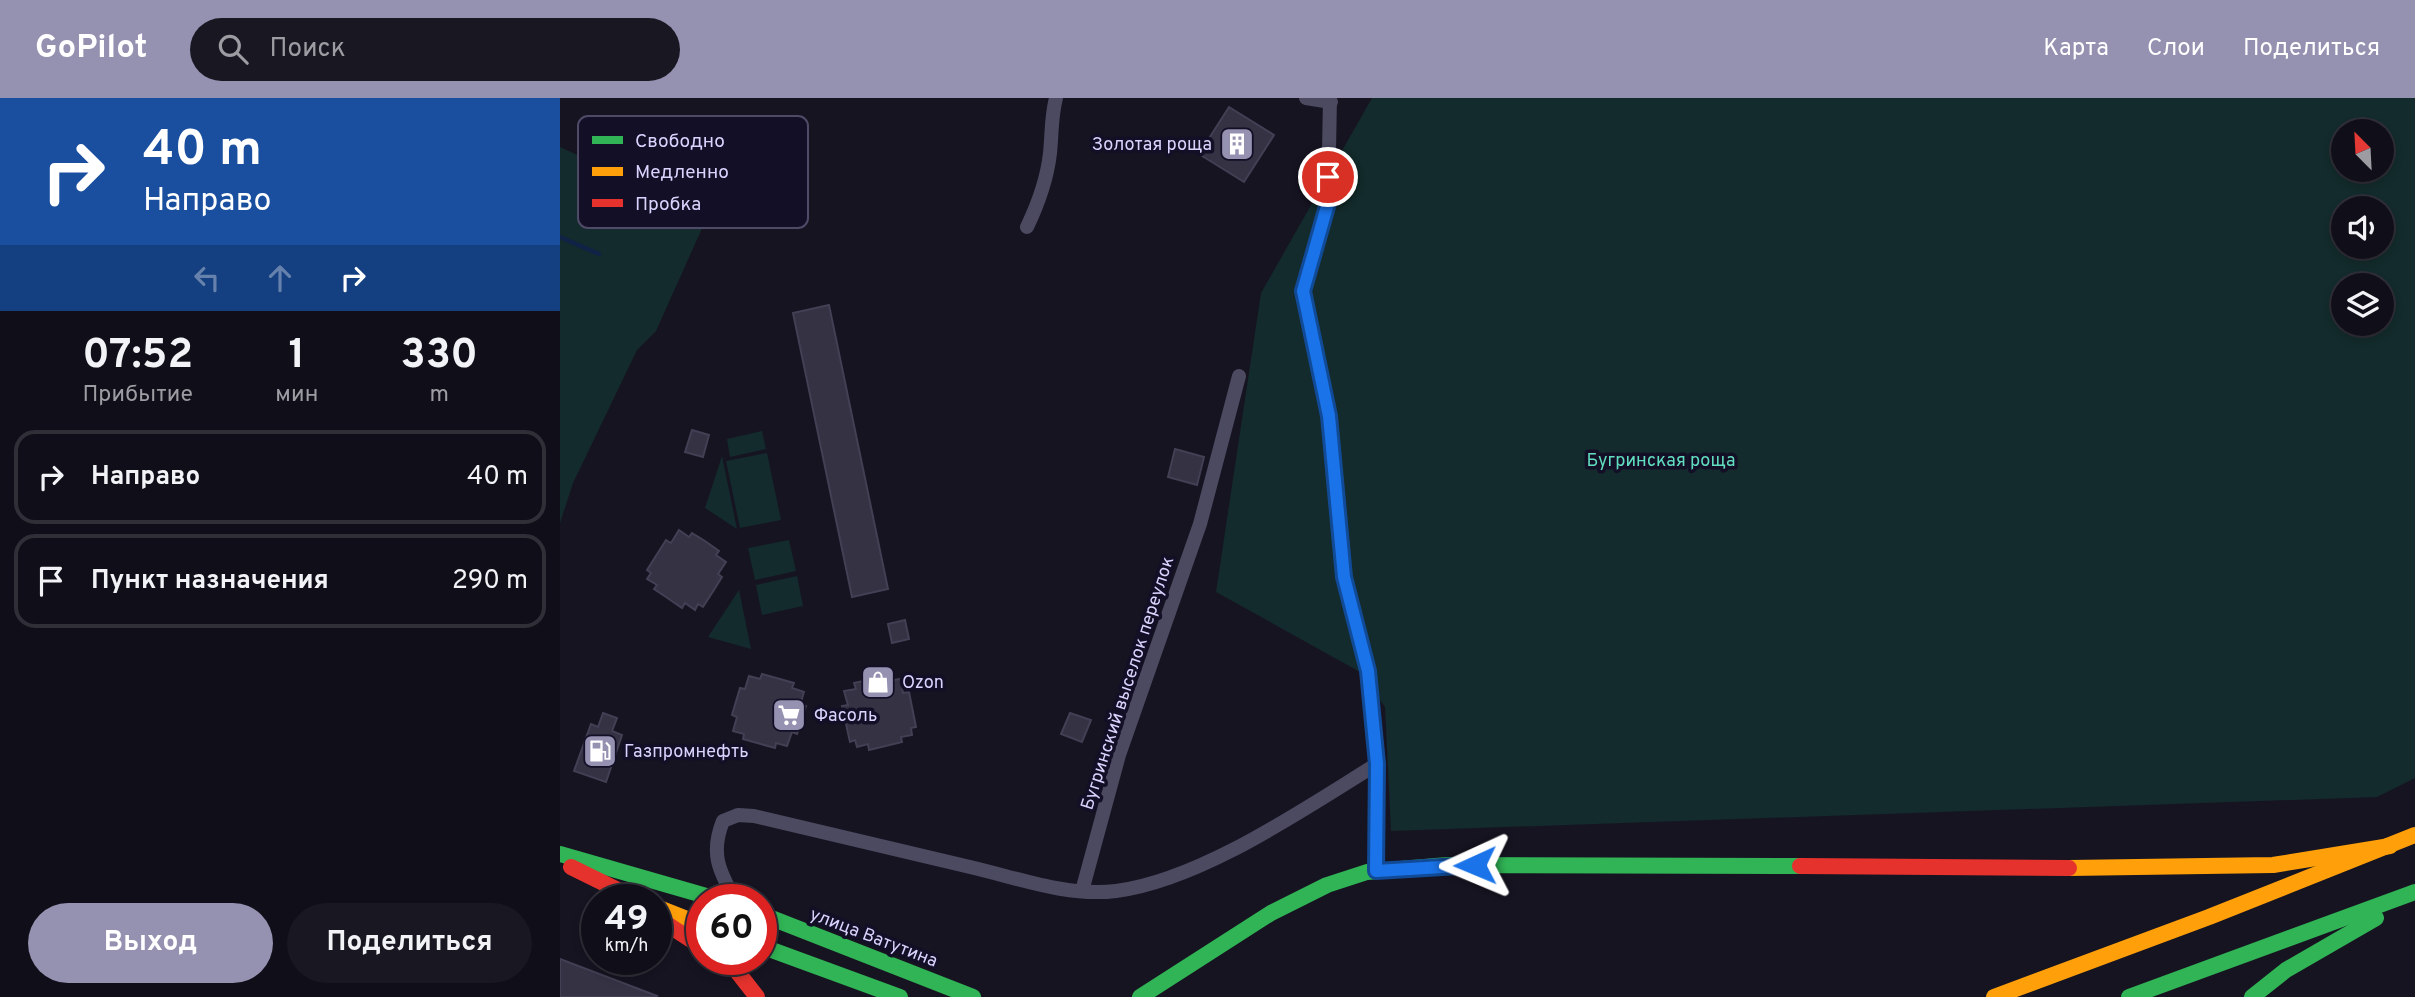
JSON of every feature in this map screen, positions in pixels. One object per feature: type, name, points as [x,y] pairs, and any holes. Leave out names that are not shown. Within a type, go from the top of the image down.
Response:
[{"type":"main road","points":[[1994,997],[2209,917],[2415,835]]},
{"type":"main road","points":[[1140,997],[1283,907],[1322,887],[1376,871],[1447,865],[2273,865],[2390,846]]},
{"type":"main road","points":[[560,854],[686,890]]},
{"type":"main road","points":[[560,861],[603,884]]},
{"type":"main road","points":[[2129,997],[2415,894]]},
{"type":"main road","points":[[2252,997],[2286,970],[2415,894]]},
{"type":"main road","name":"улица Ватутина","points":[[777,920],[973,997]]},
{"type":"main road","points":[[777,952],[900,997]]},
{"type":"main road","points":[[740,975],[757,997]]},
{"type":"street","points":[[1027,226],[1042,196],[1050,153],[1051,116],[1056,98]]},
{"type":"street","points":[[1306,98],[1330,100],[1328,203],[1303,291],[1329,416],[1344,577],[1368,671],[1377,764],[1376,871]]},
{"type":"street","name":"Бугринский выселок переулок","points":[[1082,891],[1119,755],[1200,524],[1238,376]]},
{"type":"street","points":[[726,884],[717,860],[716,844],[723,821],[738,815],[754,816],[1057,889],[1115,891],[1149,884],[1198,865],[1263,832],[1377,764]]},
{"type":"green space","name":"Бугринская роща","points":[[1372,98],[2415,98],[2415,778],[2377,797],[1391,831],[1385,707],[1360,672],[1216,592],[1261,293]]},
{"type":"green space","points":[[560,147],[578,155],[578,228],[702,228],[656,331],[637,350],[573,483],[560,523]]},
{"type":"green space","points":[[762,431],[766,449],[730,457],[727,439]]},
{"type":"green space","points":[[767,453],[781,520],[740,528],[726,461]]},
{"type":"green space","points":[[722,456],[737,529],[705,508]]},
{"type":"green space","points":[[789,540],[796,571],[755,580],[748,548]]},
{"type":"green space","points":[[797,576],[803,606],[762,615],[756,585]]},
{"type":"green space","points":[[739,590],[751,649],[708,637]]},
{"type":"building","name":"Золотая роща","points":[[1229,107],[1274,135],[1244,182],[1199,154]]},
{"type":"building","points":[[829,305],[888,589],[852,597],[793,313]]},
{"type":"building","points":[[692,430],[709,435],[703,457],[685,452]]},
{"type":"building","points":[[1175,449],[1204,457],[1197,485],[1168,477]]},
{"type":"building","points":[[679,530],[689,537],[692,533],[705,541],[719,551],[716,555],[726,562],[718,574],[722,577],[703,607],[698,604],[695,610],[685,603],[682,608],[654,589],[657,585],[647,579],[651,573],[647,570],[666,540],[671,543]]},
{"type":"building","points":[[905,620],[909,639],[892,643],[888,624]]},
{"type":"building","points":[[762,674],[794,683],[792,688],[804,692],[800,705],[806,706],[797,734],[792,732],[787,746],[776,743],[775,748],[743,739],[744,734],[733,731],[737,717],[732,715],[740,688],[745,689],[749,676],[760,679]]},
{"type":"building","points":[[887,676],[888,681],[900,679],[903,693],[909,692],[916,727],[911,728],[912,735],[901,737],[902,742],[869,750],[868,744],[857,747],[855,740],[850,742],[842,706],[848,705],[844,691],[856,689],[854,683]]},
{"type":"building","points":[[603,713],[617,718],[612,731],[622,735],[606,782],[574,771],[591,724],[598,727]]},
{"type":"building","points":[[1070,713],[1091,720],[1082,742],[1061,734]]},
{"type":"building","points":[[560,959],[581,967],[581,975],[602,975],[657,996],[656,997],[560,997]]},
{"type":"waterway","points":[[560,237],[599,254]]},
{"type":"traffic: fast","points":[[560,854],[686,890]]},
{"type":"traffic: fast","points":[[1140,997],[1271,913],[1327,885],[1367,872],[1447,865],[1800,866]]},
{"type":"traffic: fast","points":[[2129,997],[2415,892]]},
{"type":"traffic: fast","points":[[2252,997],[2286,970],[2376,918]]},
{"type":"traffic: fast","points":[[777,920],[973,997]]},
{"type":"traffic: fast","points":[[777,952],[900,997]]},
{"type":"traffic: slow","points":[[1994,997],[2209,917],[2415,835]]},
{"type":"traffic: slow","points":[[2069,868],[2273,865],[2390,846]]},
{"type":"traffic: slow","points":[[672,913],[686,919]]},
{"type":"traffic: jam","points":[[1800,866],[2069,868]]},
{"type":"traffic: jam","points":[[571,867],[606,884]]},
{"type":"traffic: jam","points":[[672,927],[686,937]]},
{"type":"traffic: jam","points":[[740,975],[757,997]]},
{"type":"place","name":"Золотая роща","points":[[1237,144]]},
{"type":"place","name":"Ozon","points":[[878,682]]},
{"type":"place","name":"Фасоль","points":[[789,715]]},
{"type":"place","name":"Газпромнефть","points":[[600,751]]},
{"type":"route","points":[[1328,177],[1328,203],[1303,291],[1329,416],[1344,577],[1368,671],[1377,764],[1376,871],[1475,865]]}]
